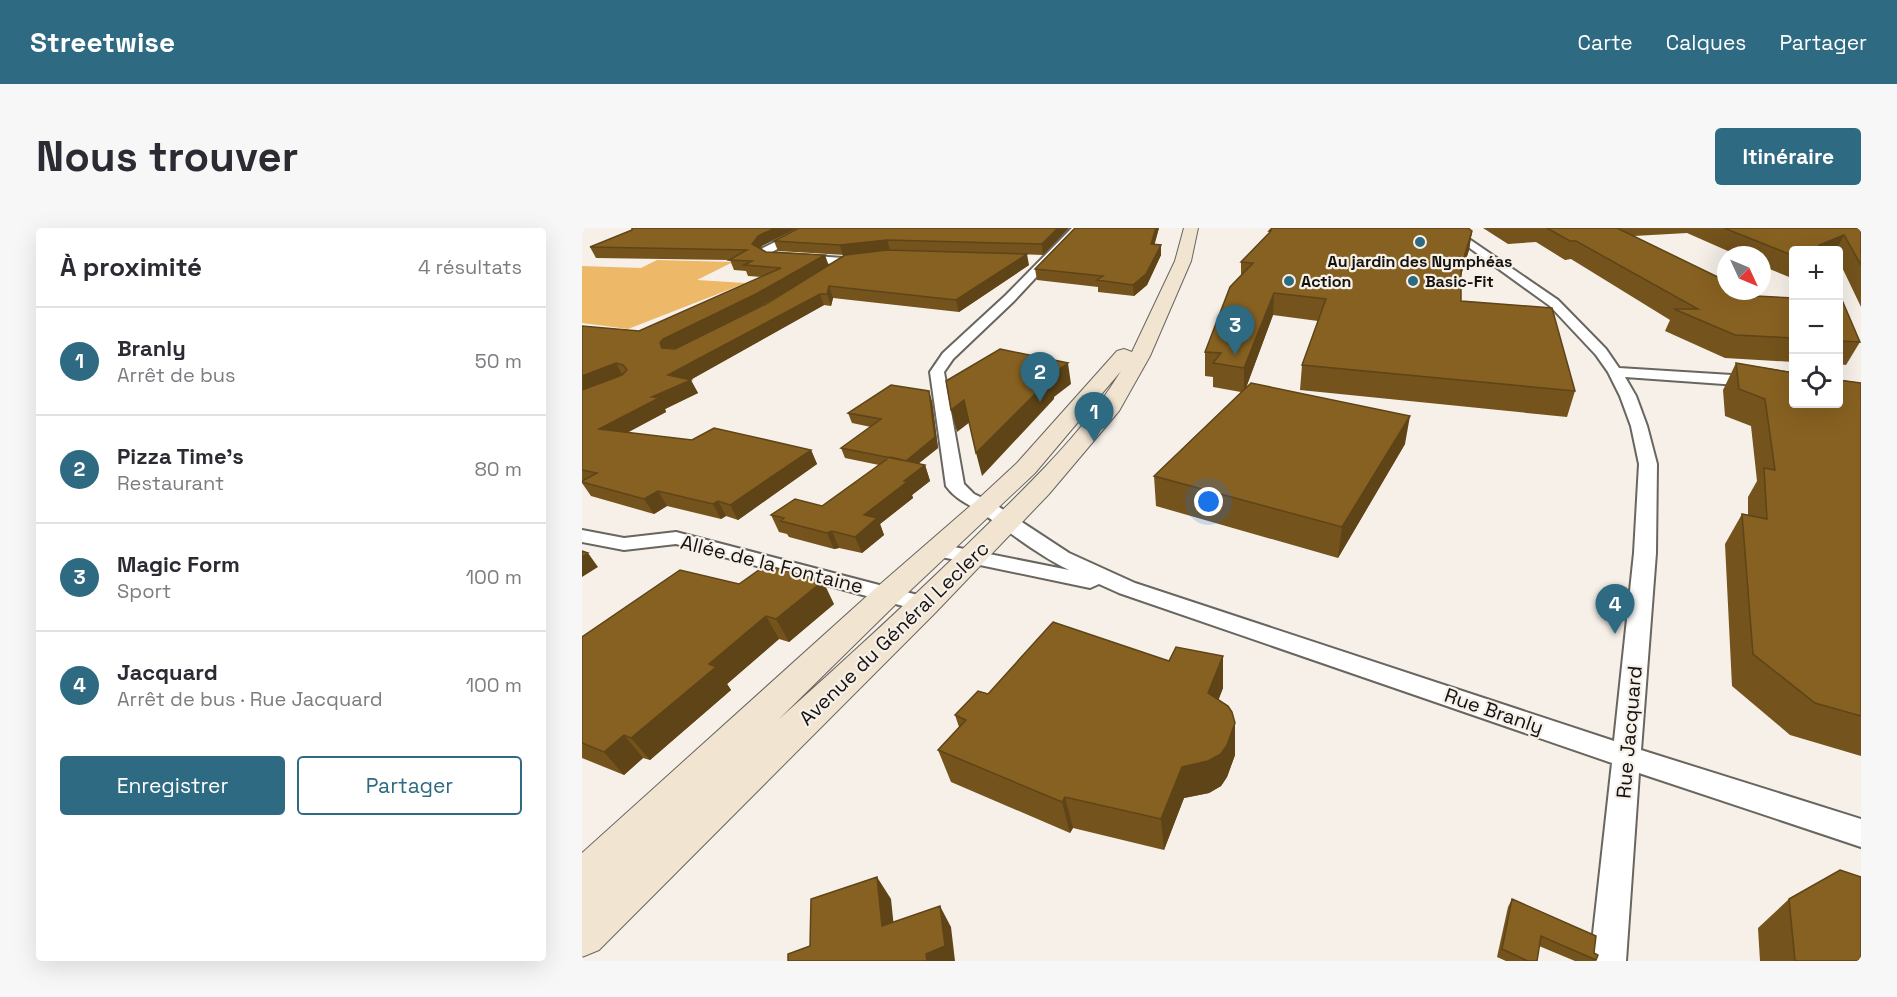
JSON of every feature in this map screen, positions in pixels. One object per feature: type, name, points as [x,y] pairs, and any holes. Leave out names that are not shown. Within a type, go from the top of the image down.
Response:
[{"type":"main road","name":"Avenue du Général Leclerc","points":[[582,884],[888,594],[956,554],[1111,406],[1140,356],[1183,261],[1191,228]]},
{"type":"main road","name":"Avenue du Général Leclerc","points":[[582,933],[925,604],[956,554]]},
{"type":"street","points":[[811,228],[767,250],[764,254],[771,257],[843,261],[879,256]]},
{"type":"street","name":"Rue Branly","points":[[1077,228],[1039,259],[1010,298],[948,356],[937,372],[955,486],[967,498],[1061,558],[1127,588],[1627,757],[1861,832]]},
{"type":"street","name":"Rue Jacquard","points":[[1447,228],[1554,303],[1601,352],[1628,396],[1639,426],[1648,464],[1645,553],[1608,961]]},
{"type":"street","points":[[824,275],[843,264],[843,261]]},
{"type":"street","points":[[1615,372],[1789,384]]},
{"type":"street","name":"Allée de la Fontaine","points":[[582,536],[624,544],[676,538],[925,604]]},
{"type":"street","name":"Rue Branly","points":[[956,554],[1016,568],[1127,588]]},
{"type":"shaded area","points":[[657,260],[733,262],[697,280],[746,283],[628,329],[582,323],[582,266],[641,268]]},
{"type":"building","points":[[632,228],[775,228],[758,236],[752,244],[766,252],[825,255],[756,294],[663,339],[660,343],[662,348],[675,349],[766,304],[845,255],[887,250],[1027,254],[956,300],[829,286],[827,294],[820,294],[668,375],[691,380],[652,397],[659,398],[599,429],[692,440],[714,428],[811,450],[730,505],[718,501],[713,504],[658,491],[644,499],[582,482],[597,473],[582,470],[582,390],[622,375],[627,370],[623,365],[616,363],[582,376],[582,326],[639,331],[781,268],[744,265],[752,261],[729,260],[747,250],[590,247],[632,230]]},
{"type":"building","points":[[799,228],[1058,228],[1042,244],[887,240],[840,245],[774,241]]},
{"type":"building","points":[[1075,228],[1156,228],[1151,244],[1161,245],[1146,274],[1133,285],[1097,280],[1103,276],[1035,269]]},
{"type":"building","points":[[1272,228],[1468,228],[1472,231],[1461,267],[1461,301],[1552,308],[1575,391],[1302,365],[1326,299],[1274,293],[1244,368],[1213,363],[1221,353],[1205,352],[1230,287],[1253,263],[1241,262]]},
{"type":"building","points":[[1547,228],[1617,228],[1717,277],[1717,300],[1789,298],[1789,338],[1735,335],[1674,309],[1698,309],[1576,241],[1570,241]]},
{"type":"building","points":[[1724,228],[1861,228],[1861,265],[1844,235],[1820,246],[1789,246],[1789,254]]},
{"type":"building","points":[[1843,302],[1860,342],[1843,341]]},
{"type":"building","points":[[1000,349],[1068,363],[1048,377],[1051,378],[976,453],[964,400],[951,410],[946,381]]},
{"type":"building","points":[[1736,363],[1789,372],[1789,408],[1843,408],[1843,381],[1861,383],[1861,716],[1815,703],[1753,654],[1742,514],[1767,519],[1764,468],[1775,470],[1765,399],[1739,389]]},
{"type":"building","points":[[1251,383],[1410,416],[1342,527],[1154,476]]},
{"type":"building","points":[[891,385],[929,391],[935,437],[906,461],[841,448],[881,419],[848,413]]},
{"type":"building","points":[[890,457],[925,465],[864,515],[877,518],[855,537],[832,531],[827,533],[781,521],[784,518],[771,515],[795,499],[822,506]]},
{"type":"building","points":[[766,565],[823,581],[776,619],[766,616],[709,664],[716,667],[631,738],[624,735],[604,752],[582,743],[582,637],[680,570],[739,584]]},
{"type":"building","points":[[1053,622],[1169,661],[1176,647],[1223,656],[1208,693],[1228,706],[1232,712],[1235,723],[1227,745],[1221,754],[1208,761],[1182,767],[1161,819],[1065,797],[1062,802],[938,750],[966,720],[955,715],[978,691],[988,694]]},
{"type":"building","points":[[1840,870],[1861,877],[1861,961],[1795,961],[1789,899]]},
{"type":"building","points":[[877,877],[882,926],[940,906],[945,946],[926,954],[927,961],[788,961],[788,954],[810,946],[811,899]]},
{"type":"building","points":[[1512,899],[1596,936],[1594,953],[1598,955],[1596,960],[1541,936],[1537,961],[1528,961],[1502,949]]},
{"type":"place","name":"Au jardin des Nymphéas","points":[[1420,242]]},
{"type":"place","name":"Action","points":[[1289,281]]},
{"type":"place","name":"Basic-Fit","points":[[1413,281]]},
{"type":"place","name":"Magic Form","points":[[1235,355]]},
{"type":"place","name":"Pizza Time's","points":[[1040,402]]},
{"type":"place","name":"Branly","points":[[1094,442]]},
{"type":"place","name":"Jacquard","points":[[1615,634]]}]
